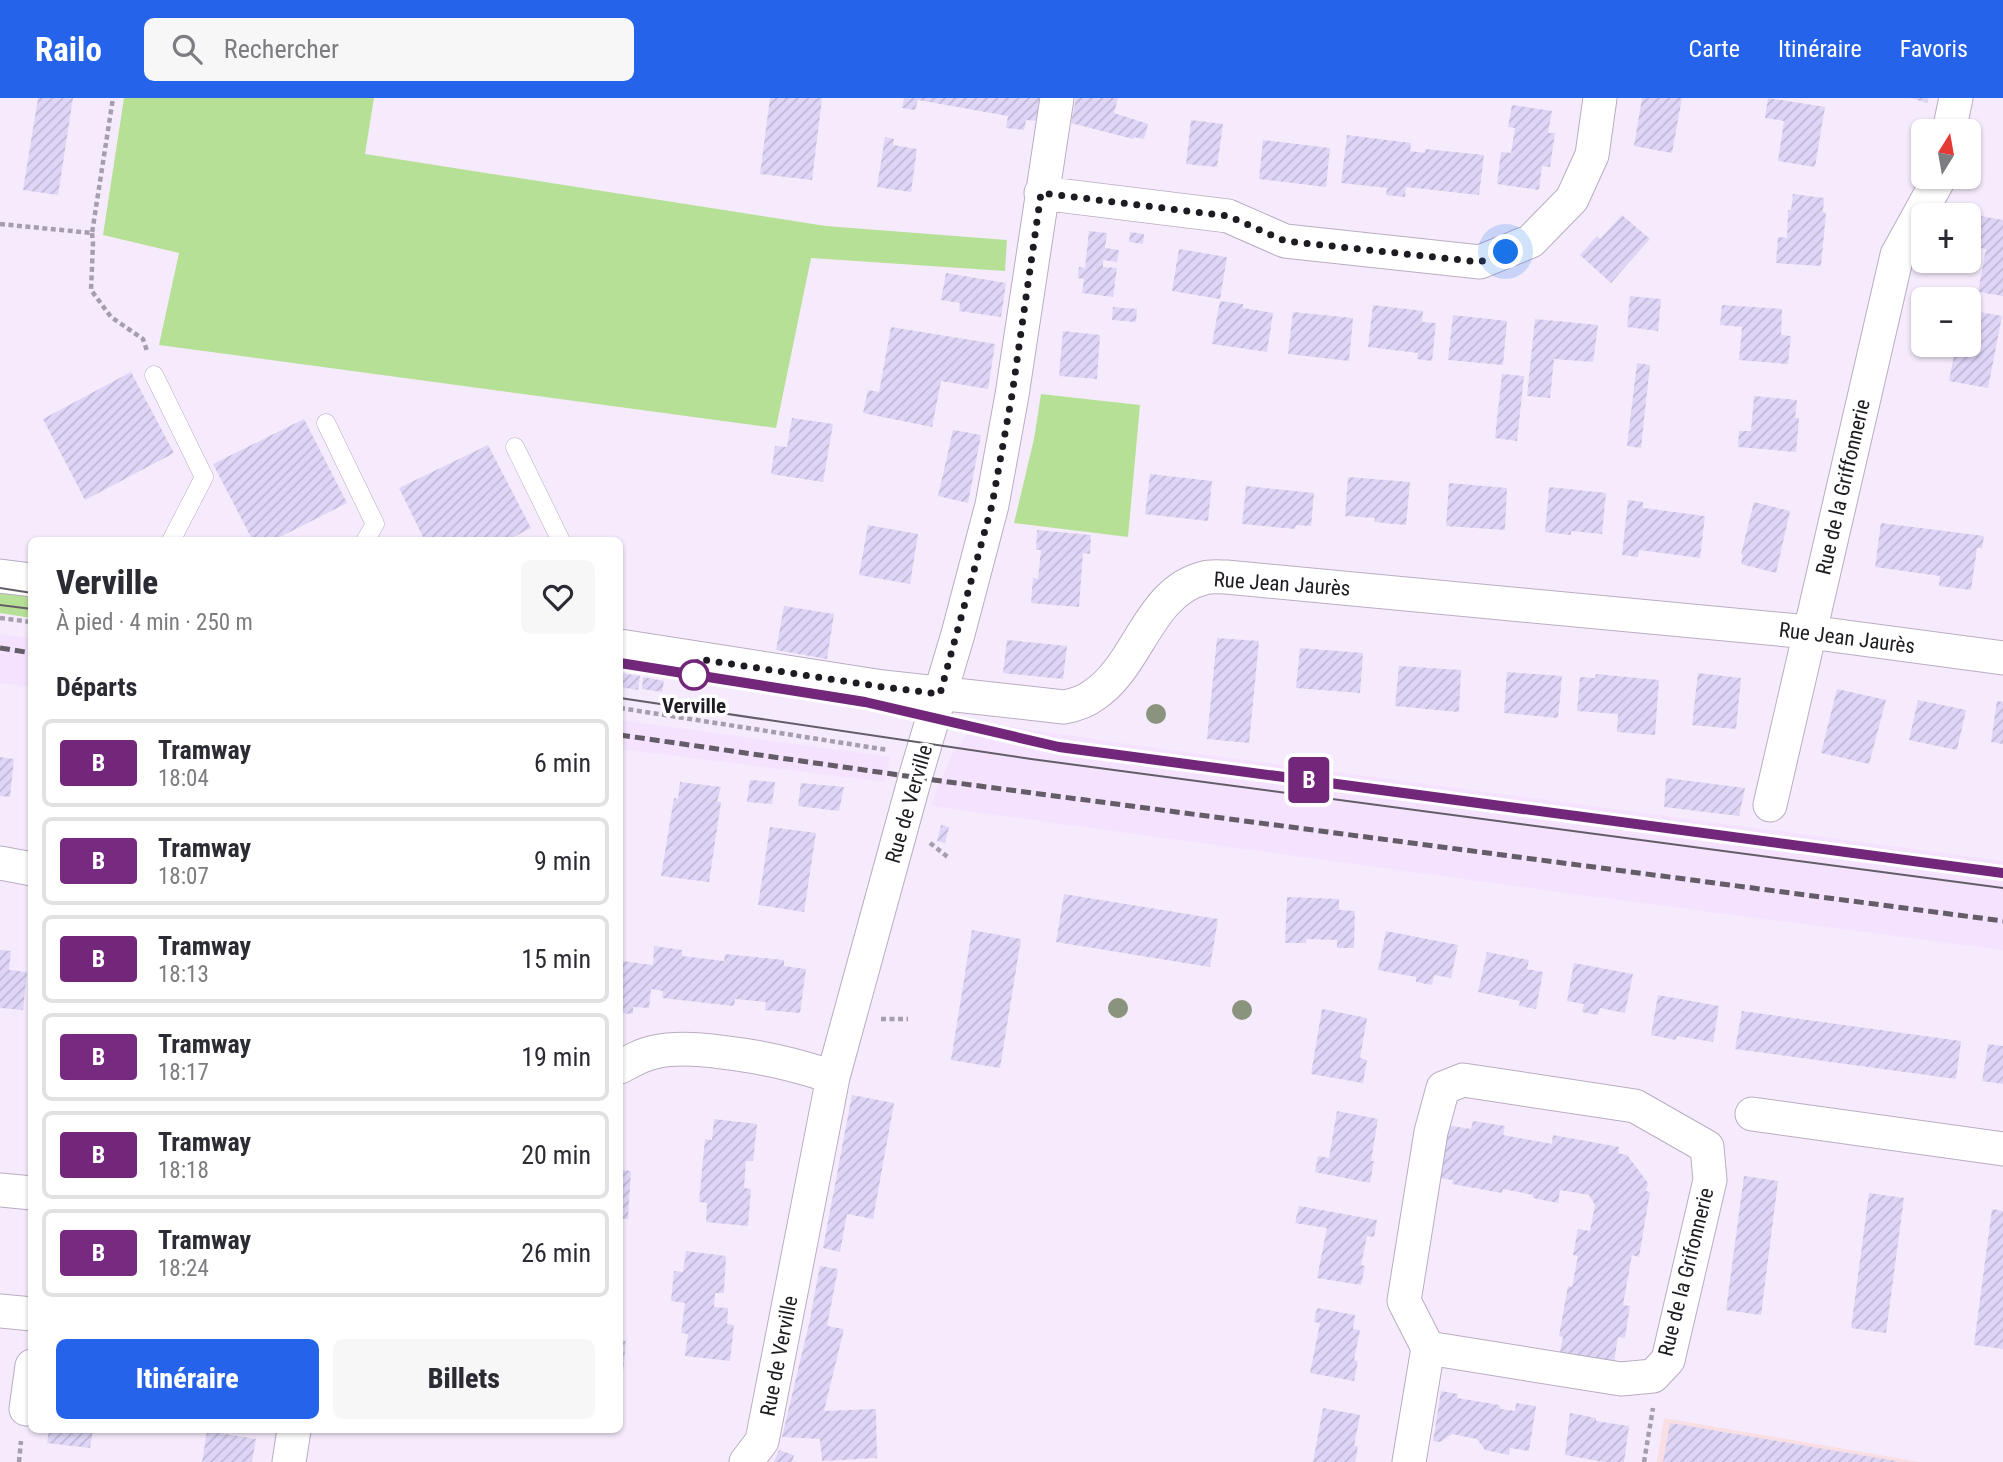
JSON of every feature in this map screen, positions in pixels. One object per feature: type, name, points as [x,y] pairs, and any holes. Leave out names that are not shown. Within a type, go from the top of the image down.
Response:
[{"type":"street","name":"Rue de Verville","points":[[746,1462],[762,1441],[833,1077],[992,505],[1012,395],[1057,98]]},
{"type":"street","points":[[1041,193],[1228,216],[1285,241],[1480,262],[1531,241],[1572,200],[1592,155],[1600,98]]},
{"type":"street","points":[[1952,119],[1956,98]]},
{"type":"street","name":"Rue de la Griffonnerie","points":[[1770,805],[1897,255],[1933,189]]},
{"type":"street","points":[[0,576],[28,580]]},
{"type":"street","name":"Rue Jean Jaurès","points":[[623,646],[869,685],[1064,707],[1082,703],[1096,695],[1113,679],[1171,597],[1188,584],[1206,577],[1226,577],[1809,632],[2003,658]]},
{"type":"street","points":[[0,863],[28,868]]},
{"type":"street","points":[[623,1066],[654,1052],[701,1050],[790,1063],[833,1077]]},
{"type":"street","name":"Rue de la Grifonnerie","points":[[1463,1080],[1635,1106],[1707,1147],[1710,1180],[1668,1360],[1653,1376],[1621,1379],[1428,1348],[1404,1301],[1431,1132],[1443,1088],[1463,1080]]},
{"type":"street","points":[[1752,1114],[2003,1149]]},
{"type":"street","points":[[0,1189],[28,1192]]},
{"type":"street","points":[[0,1311],[28,1314]]},
{"type":"street","points":[[1409,1462],[1428,1348]]},
{"type":"street","points":[[26,1409],[28,1395]]},
{"type":"street","points":[[289,1462],[294,1433]]},
{"type":"lane","points":[[154,375],[204,477],[173,537]]},
{"type":"lane","points":[[326,423],[375,524],[367,537]]},
{"type":"lane","points":[[515,447],[559,537]]},
{"type":"path","points":[[113,98],[92,233],[91,290],[111,317],[143,339],[154,375]]},
{"type":"path","points":[[0,224],[92,233]]},
{"type":"path","points":[[0,618],[28,622]]},
{"type":"path","points":[[623,708],[922,755]]},
{"type":"path","points":[[880,1019],[908,1019]]},
{"type":"path","points":[[1644,1462],[1654,1401],[1653,1376]]},
{"type":"shaded area","points":[[0,634],[28,638],[28,687],[0,683]]},
{"type":"shaded area","points":[[623,720],[890,757],[884,782],[623,749]]},
{"type":"shaded area","points":[[976,722],[2003,861],[2003,950],[931,806],[951,756]]},
{"type":"shaded area","points":[[1664,1418],[1920,1462],[1657,1462]]},
{"type":"green space","points":[[124,98],[374,98],[365,154],[826,226],[1007,240],[1005,271],[811,258],[776,428],[159,345],[179,253],[103,235]]},
{"type":"green space","points":[[1041,394],[1140,405],[1128,537],[1014,523],[1034,439]]},
{"type":"green space","points":[[0,585],[28,589],[28,618],[0,613]]},
{"type":"building","points":[[38,98],[73,98],[58,195],[23,190]]},
{"type":"building","points":[[770,98],[822,98],[812,180],[760,174]]},
{"type":"building","points":[[904,98],[1042,98],[1037,121],[1026,120],[1024,130],[1006,128],[1008,116],[918,100],[915,110],[902,108]]},
{"type":"building","points":[[1076,98],[1118,98],[1114,113],[1148,124],[1144,139],[1133,139],[1071,123]]},
{"type":"building","points":[[1642,98],[1682,98],[1672,153],[1634,146]]},
{"type":"building","points":[[1768,98],[1825,107],[1815,167],[1778,161],[1784,121],[1765,118]]},
{"type":"building","points":[[1911,98],[1929,98],[1927,103]]},
{"type":"building","points":[[1512,105],[1552,111],[1548,133],[1555,133],[1550,167],[1542,166],[1539,190],[1497,184],[1501,152],[1511,153],[1515,128],[1508,127]]},
{"type":"building","points":[[1191,120],[1223,124],[1217,167],[1186,164]]},
{"type":"building","points":[[1347,135],[1411,143],[1410,151],[1425,153],[1425,149],[1484,155],[1479,195],[1406,187],[1405,197],[1386,195],[1387,188],[1341,183]]},
{"type":"building","points":[[885,137],[894,139],[893,145],[917,149],[911,192],[877,187]]},
{"type":"building","points":[[1263,140],[1330,148],[1326,187],[1259,179]]},
{"type":"building","points":[[1793,194],[1824,198],[1823,212],[1826,213],[1821,266],[1776,263],[1778,237],[1787,238],[1788,210],[1791,210]]},
{"type":"building","points":[[1622,215],[1650,239],[1611,283],[1580,255],[1597,236],[1600,239]]},
{"type":"building","points":[[1981,216],[2003,220],[2003,296],[1981,292],[1979,287],[1986,249],[1981,248]]},
{"type":"building","points":[[1089,231],[1107,233],[1105,248],[1119,250],[1117,262],[1103,260],[1103,267],[1117,268],[1113,297],[1082,293],[1084,279],[1078,278],[1079,267],[1085,268]]},
{"type":"building","points":[[1130,232],[1144,234],[1143,244],[1129,242]]},
{"type":"building","points":[[1179,249],[1227,257],[1220,299],[1172,291]]},
{"type":"building","points":[[946,273],[1006,283],[1001,317],[959,311],[960,303],[941,300]]},
{"type":"building","points":[[1630,296],[1661,299],[1658,331],[1627,327]]},
{"type":"building","points":[[1220,301],[1243,304],[1243,308],[1273,313],[1267,352],[1212,344]]},
{"type":"building","points":[[1373,305],[1423,311],[1422,322],[1436,323],[1432,361],[1417,359],[1418,353],[1368,347]]},
{"type":"building","points":[[1722,305],[1782,309],[1781,335],[1791,336],[1788,364],[1739,360],[1742,327],[1720,325]]},
{"type":"building","points":[[1113,307],[1137,309],[1136,322],[1112,320]]},
{"type":"building","points":[[1293,312],[1353,318],[1349,361],[1288,354]]},
{"type":"building","points":[[1981,312],[2002,316],[1988,388],[1949,381],[1954,357],[1981,357]]},
{"type":"building","points":[[1453,315],[1507,321],[1503,365],[1448,360]]},
{"type":"building","points":[[1535,319],[1598,325],[1593,362],[1554,359],[1550,398],[1527,396]]},
{"type":"building","points":[[891,327],[995,344],[988,389],[941,381],[932,427],[863,413],[868,390],[879,392]]},
{"type":"building","points":[[1063,331],[1100,335],[1097,379],[1059,376]]},
{"type":"building","points":[[1637,363],[1650,365],[1641,448],[1627,446]]},
{"type":"building","points":[[131,372],[174,453],[85,500],[43,419]]},
{"type":"building","points":[[1502,374],[1524,376],[1517,441],[1495,438]]},
{"type":"building","points":[[1754,396],[1797,400],[1795,418],[1799,418],[1796,452],[1738,447],[1739,431],[1751,431]]},
{"type":"building","points":[[792,418],[833,424],[823,482],[771,474],[775,446],[787,447]]},
{"type":"building","points":[[304,419],[347,503],[280,537],[251,537],[213,464]]},
{"type":"building","points":[[953,430],[981,435],[968,503],[938,496]]},
{"type":"building","points":[[488,445],[531,528],[514,537],[423,537],[399,488]]},
{"type":"building","points":[[1150,474],[1212,481],[1208,521],[1145,514]]},
{"type":"building","points":[[1348,477],[1410,482],[1406,525],[1374,522],[1375,518],[1345,516]]},
{"type":"building","points":[[1449,483],[1507,488],[1505,530],[1446,526]]},
{"type":"building","points":[[1246,486],[1314,493],[1311,526],[1296,525],[1295,529],[1242,524]]},
{"type":"building","points":[[1549,487],[1606,493],[1602,534],[1545,532]]},
{"type":"building","points":[[1628,500],[1643,502],[1643,508],[1705,516],[1700,558],[1639,550],[1638,557],[1622,555]]},
{"type":"building","points":[[1754,502],[1790,511],[1776,573],[1741,564]]},
{"type":"building","points":[[1881,523],[1984,536],[1982,548],[1977,548],[1971,590],[1939,586],[1940,576],[1875,567]]},
{"type":"building","points":[[868,525],[918,534],[910,584],[859,575]]},
{"type":"building","points":[[1037,530],[1091,535],[1090,554],[1083,553],[1079,607],[1031,603],[1033,578],[1038,579],[1041,550],[1036,550]]},
{"type":"building","points":[[784,606],[834,614],[827,659],[776,650]]},
{"type":"building","points":[[1217,638],[1259,641],[1249,743],[1207,739]]},
{"type":"building","points":[[1007,640],[1067,646],[1063,679],[1003,673]]},
{"type":"building","points":[[1300,648],[1363,653],[1360,693],[1296,688]]},
{"type":"building","points":[[1399,666],[1461,670],[1459,712],[1395,706]]},
{"type":"building","points":[[1507,672],[1562,676],[1558,718],[1504,713]]},
{"type":"building","points":[[623,673],[640,676],[638,690],[623,688]]},
{"type":"building","points":[[1698,673],[1741,678],[1736,729],[1692,725]]},
{"type":"building","points":[[1596,674],[1659,680],[1655,735],[1617,732],[1618,714],[1577,711],[1580,677],[1595,678]]},
{"type":"building","points":[[643,677],[664,681],[662,692],[642,689]]},
{"type":"building","points":[[1837,689],[1886,700],[1869,764],[1821,753]]},
{"type":"building","points":[[1918,700],[1966,710],[1957,750],[1909,740]]},
{"type":"building","points":[[1997,701],[2003,702],[2003,744],[1991,742]]},
{"type":"building","points":[[0,757],[14,759],[10,797],[0,796]]},
{"type":"building","points":[[1666,778],[1745,788],[1739,816],[1664,807]]},
{"type":"building","points":[[750,780],[775,782],[772,804],[747,802]]},
{"type":"building","points":[[680,782],[721,787],[709,882],[661,876],[674,798],[678,799]]},
{"type":"building","points":[[801,783],[844,787],[839,811],[798,806]]},
{"type":"building","points":[[941,825],[949,827],[945,843],[937,841]]},
{"type":"building","points":[[770,827],[816,833],[804,912],[758,905]]},
{"type":"building","points":[[1064,894],[1218,919],[1210,967],[1056,942]]},
{"type":"building","points":[[1287,897],[1339,899],[1339,910],[1355,911],[1354,948],[1337,948],[1337,940],[1306,939],[1306,943],[1285,943]]},
{"type":"building","points":[[972,930],[1021,939],[1000,1068],[951,1060]]},
{"type":"building","points":[[1386,931],[1458,945],[1451,978],[1434,975],[1432,985],[1416,982],[1416,977],[1378,970]]},
{"type":"building","points":[[654,946],[682,950],[682,956],[724,961],[725,954],[784,960],[784,966],[806,969],[800,1013],[765,1010],[766,1002],[735,999],[734,1006],[662,998],[663,991],[651,989],[649,1008],[633,1007],[633,1014],[623,1013],[623,961],[653,965]]},
{"type":"building","points":[[0,950],[11,951],[9,970],[27,972],[23,1010],[0,1008]]},
{"type":"building","points":[[1487,952],[1529,960],[1527,969],[1543,972],[1536,1009],[1519,1006],[1520,1001],[1478,992]]},
{"type":"building","points":[[1574,963],[1633,974],[1625,1013],[1600,1008],[1598,1015],[1582,1012],[1584,1004],[1567,1001]]},
{"type":"building","points":[[1658,995],[1719,1006],[1713,1042],[1677,1036],[1676,1040],[1651,1035]]},
{"type":"building","points":[[1322,1009],[1367,1018],[1360,1058],[1367,1060],[1363,1083],[1311,1074]]},
{"type":"building","points":[[1742,1011],[1961,1041],[1956,1079],[1735,1049]]},
{"type":"building","points":[[1988,1044],[2003,1046],[2003,1084],[1982,1081]]},
{"type":"building","points":[[852,1095],[894,1103],[873,1219],[847,1214],[840,1252],[823,1248]]},
{"type":"building","points":[[1337,1111],[1378,1119],[1370,1183],[1315,1172],[1318,1156],[1329,1158]]},
{"type":"building","points":[[714,1119],[757,1124],[753,1161],[746,1161],[744,1188],[751,1189],[748,1226],[706,1222],[707,1203],[699,1202],[705,1139],[712,1140]]},
{"type":"building","points":[[1473,1121],[1505,1126],[1503,1135],[1552,1144],[1553,1135],[1619,1147],[1618,1153],[1627,1155],[1648,1183],[1646,1191],[1650,1192],[1639,1257],[1632,1255],[1623,1305],[1630,1306],[1625,1338],[1618,1337],[1614,1362],[1560,1352],[1563,1337],[1559,1336],[1568,1286],[1572,1287],[1578,1256],[1573,1255],[1578,1229],[1590,1231],[1595,1205],[1589,1195],[1560,1190],[1558,1203],[1503,1189],[1502,1193],[1452,1184],[1453,1180],[1437,1178],[1446,1125],[1471,1129]]},
{"type":"building","points":[[623,1170],[631,1171],[628,1219],[623,1219]]},
{"type":"building","points":[[1744,1176],[1778,1181],[1761,1315],[1726,1310]]},
{"type":"building","points":[[1869,1193],[1904,1198],[1886,1333],[1851,1328]]},
{"type":"building","points":[[1299,1206],[1377,1220],[1374,1237],[1367,1236],[1361,1265],[1365,1266],[1361,1285],[1317,1278],[1327,1228],[1295,1223]]},
{"type":"building","points":[[1992,1209],[2003,1211],[2003,1349],[1974,1345]]},
{"type":"building","points":[[686,1251],[726,1256],[724,1293],[715,1293],[714,1307],[728,1308],[727,1324],[734,1325],[730,1361],[685,1356],[688,1334],[681,1333],[685,1303],[671,1301],[674,1271],[683,1272]]},
{"type":"building","points":[[820,1266],[838,1269],[827,1326],[844,1329],[824,1411],[876,1409],[877,1458],[822,1461],[820,1439],[782,1437]]},
{"type":"building","points":[[1317,1308],[1355,1315],[1353,1329],[1360,1330],[1354,1360],[1358,1361],[1354,1381],[1310,1373],[1320,1323],[1314,1322]]},
{"type":"building","points":[[623,1340],[626,1341],[623,1373]]},
{"type":"building","points":[[1441,1391],[1458,1394],[1457,1398],[1499,1405],[1501,1409],[1515,1411],[1516,1403],[1536,1406],[1529,1451],[1510,1448],[1509,1455],[1485,1450],[1477,1439],[1452,1434],[1440,1442],[1433,1441]]},
{"type":"building","points":[[1323,1408],[1360,1415],[1354,1446],[1358,1446],[1355,1462],[1313,1462]]},
{"type":"building","points":[[1570,1413],[1596,1418],[1596,1421],[1629,1426],[1624,1462],[1604,1462],[1565,1455]]},
{"type":"building","points":[[1670,1423],[1896,1461],[1896,1462],[1663,1462]]},
{"type":"building","points":[[49,1433],[92,1433],[90,1448],[47,1443]]},
{"type":"building","points":[[207,1433],[256,1439],[252,1462],[202,1462]]},
{"type":"building","points":[[779,1450],[794,1455],[792,1462],[774,1462]]},
{"type":"tram line","points":[[0,588],[28,592]]},
{"type":"tram line","points":[[0,605],[28,608]]},
{"type":"tram line","points":[[623,663],[865,702],[1059,747],[2003,873]]},
{"type":"tram line","name":"B","points":[[623,663],[865,702],[1059,747],[2003,873]]},
{"type":"tram line","points":[[623,698],[1031,759],[2003,888]]},
{"type":"railway","points":[[0,648],[28,652]]},
{"type":"railway","points":[[623,735],[934,780],[2003,921]]},
{"type":"place","name":"Verville","points":[[694,675]]},
{"type":"route","points":[[694,675],[698,659],[940,694],[992,505],[1012,395],[1041,193],[1228,216],[1285,241],[1480,262],[1506,252]]}]
